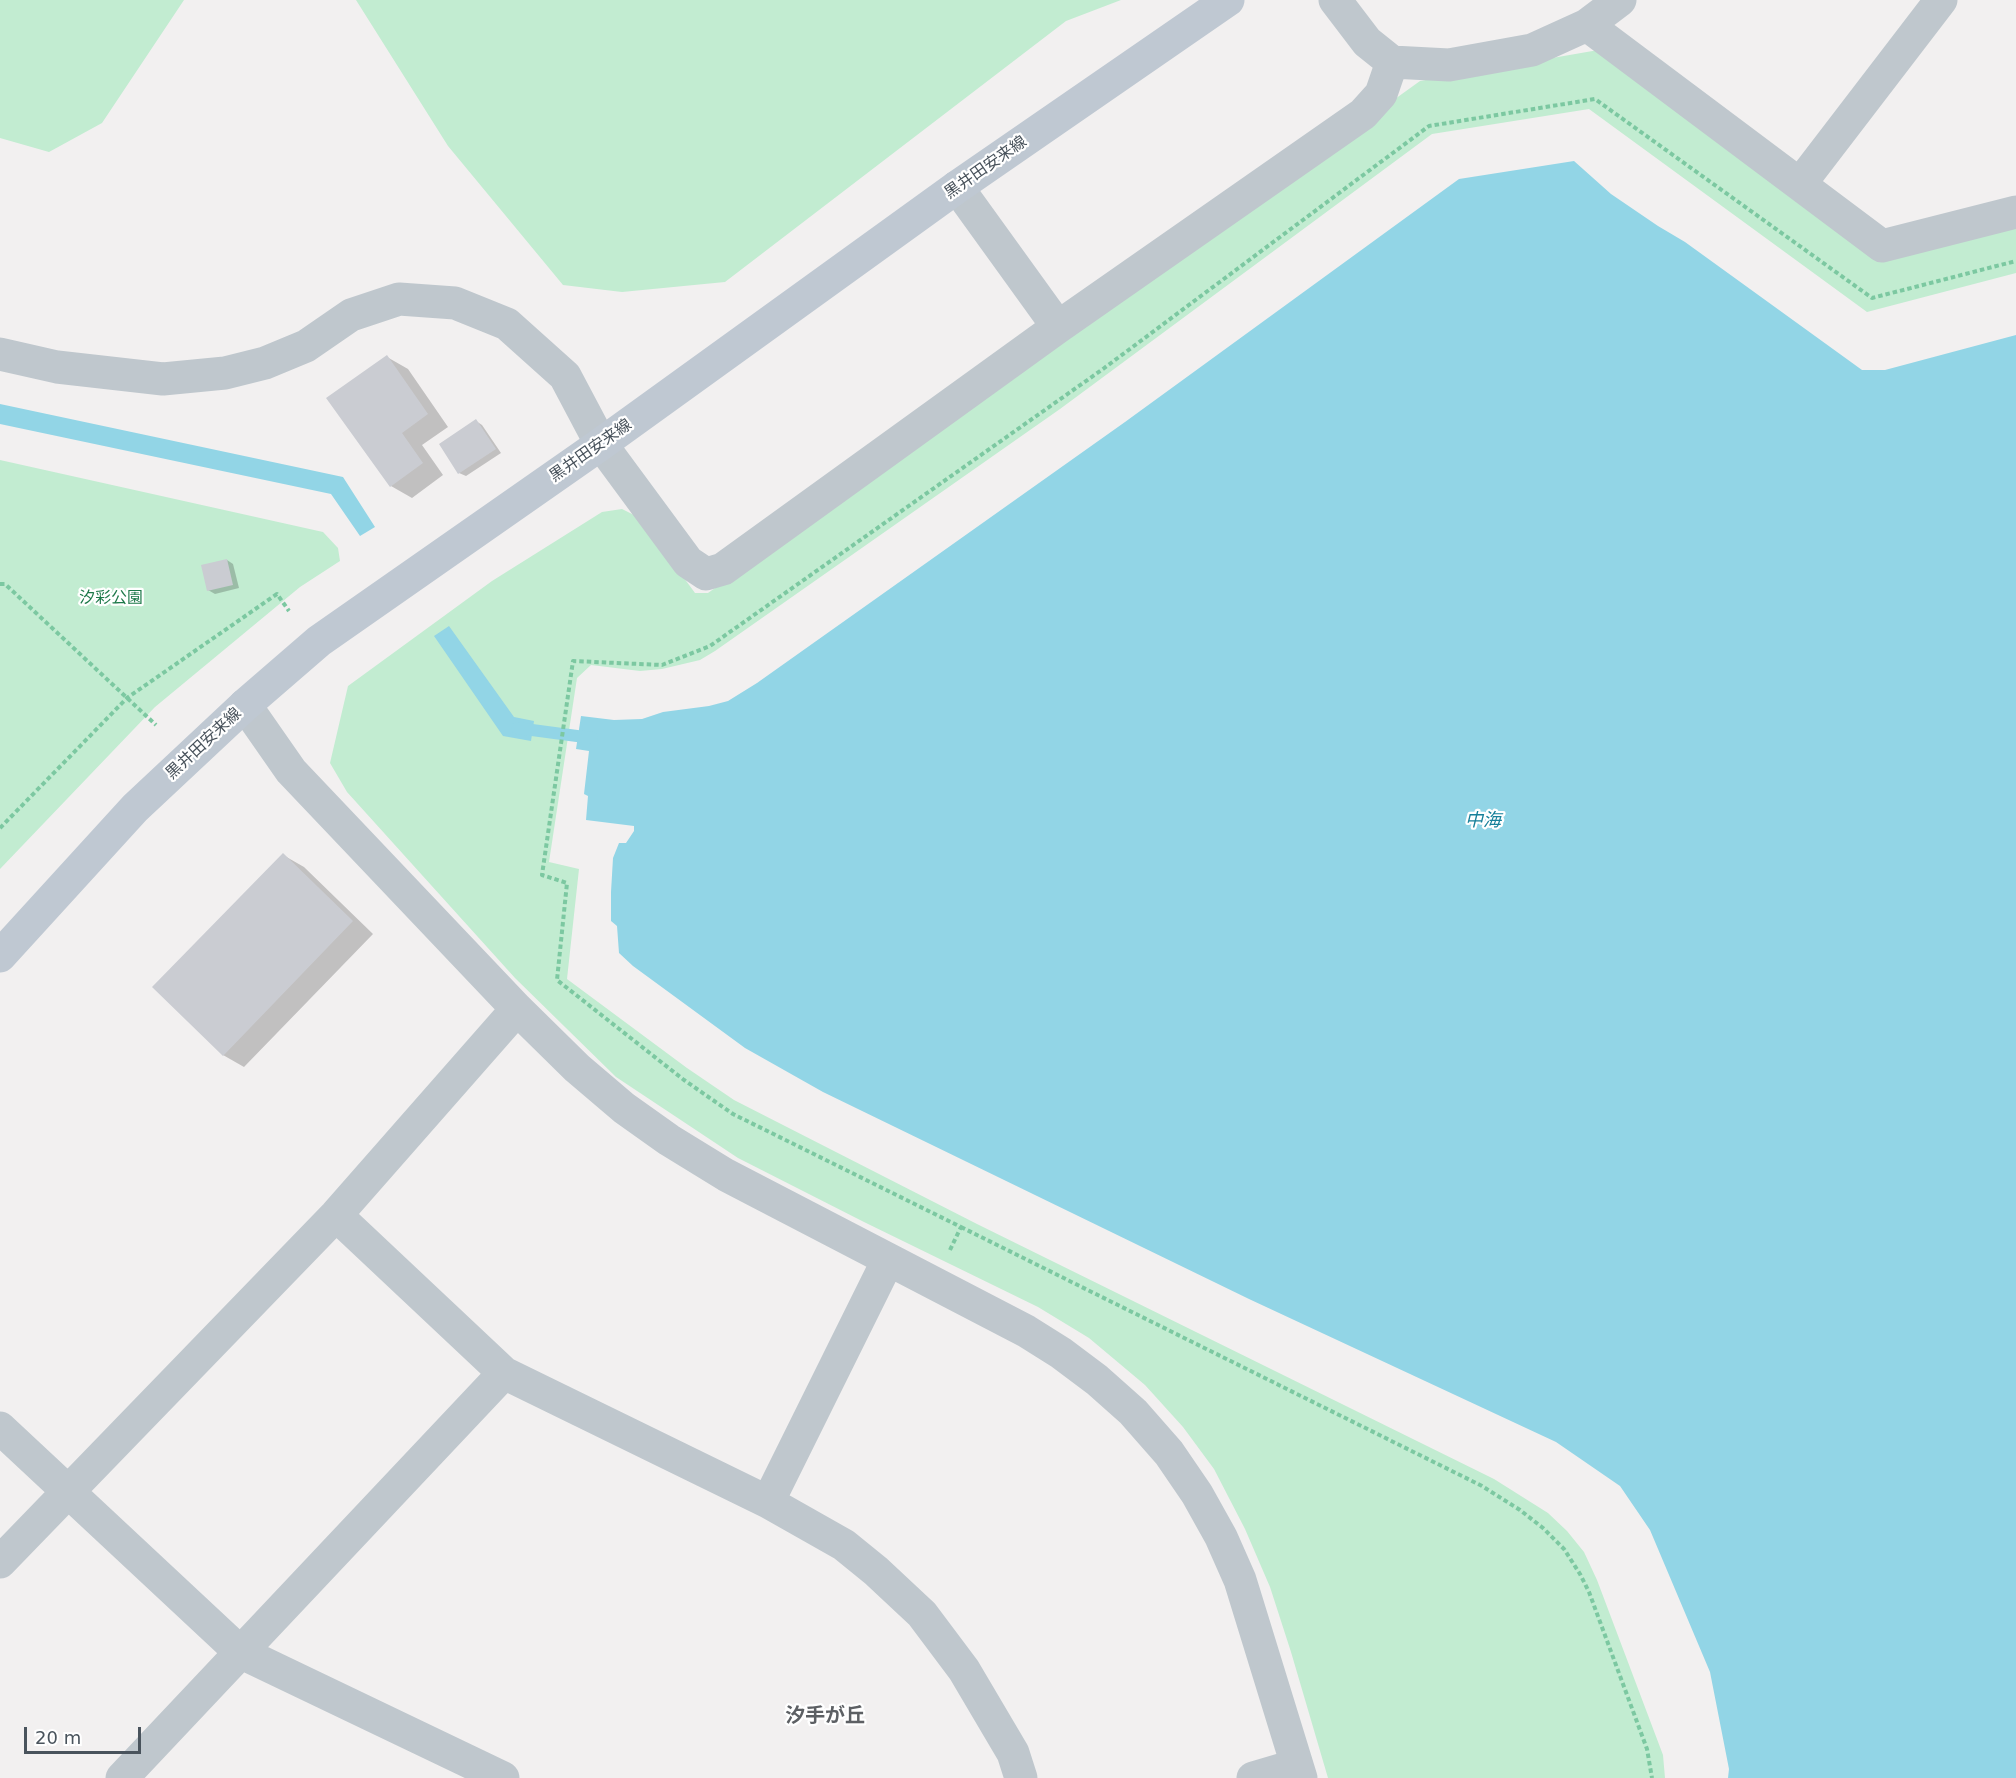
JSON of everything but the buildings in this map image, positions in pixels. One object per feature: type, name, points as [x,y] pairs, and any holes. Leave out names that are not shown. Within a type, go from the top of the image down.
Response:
[{"type":"main road","name":"黒井田安来線","points":[[0,956],[135,808],[245,705],[319,641],[601,444],[957,187],[1228,0]]},
{"type":"street","points":[[1335,0],[1367,42],[1392,62],[1449,65],[1532,50],[1587,25],[1620,0]]},
{"type":"street","points":[[1800,184],[1941,0]]},
{"type":"street","points":[[1587,25],[1882,246],[2016,212]]},
{"type":"street","points":[[0,354],[57,367],[163,379],[225,373],[266,363],[306,346],[351,315],[399,299],[455,303],[507,324],[565,376],[601,444],[688,562],[706,574],[723,569],[1058,327],[1363,114],[1381,94],[1392,62]]},
{"type":"street","points":[[957,187],[1058,327]]},
{"type":"street","points":[[245,705],[291,771],[517,1009],[577,1068],[624,1108],[669,1140],[726,1175],[1026,1331],[1070,1360],[1133,1412],[1169,1453],[1197,1494],[1221,1537],[1240,1580],[1299,1771],[1253,1778]]},
{"type":"street","points":[[0,1563],[336,1215],[517,1009]]},
{"type":"street","points":[[336,1215],[504,1373],[768,1502],[844,1545],[876,1571],[922,1614],[964,1670],[1013,1753],[1021,1778]]},
{"type":"street","points":[[768,1502],[888,1260]]},
{"type":"street","points":[[122,1778],[504,1373]]},
{"type":"street","points":[[0,1428],[240,1652],[503,1778]]},
{"type":"path","points":[[1652,1778],[1647,1749],[1589,1592],[1564,1549],[1520,1510],[1482,1486],[733,1114],[684,1080],[557,980],[567,883],[542,875],[573,661],[662,665],[710,646],[1093,376],[1429,126],[1594,99],[1872,298],[2016,261]]},
{"type":"path","points":[[0,584],[5,584],[156,725]]},
{"type":"path","points":[[0,828],[127,698],[277,594],[289,610]]},
{"type":"path","points":[[933,1283],[961,1227]]},
{"type":"green space","points":[[0,0],[184,0],[102,123],[49,152],[0,138]]},
{"type":"green space","points":[[356,0],[1121,0],[1066,21],[725,282],[622,292],[563,285],[448,146]]},
{"type":"green space","points":[[1604,49],[1875,259],[2016,224],[2016,273],[1867,312],[1589,109],[1432,134],[1060,409],[715,651],[700,660],[662,669],[640,671],[591,665],[577,678],[549,862],[579,869],[567,979],[734,1100],[977,1224],[1494,1479],[1548,1513],[1584,1552],[1597,1580],[1663,1755],[1665,1778],[1328,1778],[1270,1587],[1245,1529],[1214,1469],[1183,1427],[1145,1385],[1089,1338],[1038,1307],[738,1158],[616,1077],[515,978],[347,792],[330,763],[348,686],[492,581],[602,512],[622,509],[640,518],[695,593],[708,593],[1420,81]]},
{"type":"green space","name":"汐彩公園","points":[[0,460],[323,532],[338,548],[340,561],[300,587],[155,707],[0,869]]},
{"type":"water","name":"中海","points":[[1574,161],[1611,194],[1685,242],[1862,370],[1885,370],[2016,335],[2016,1778],[1728,1778],[1729,1769],[1710,1672],[1650,1530],[1620,1486],[1556,1442],[1249,1299],[823,1092],[745,1048],[633,966],[619,953],[617,926],[611,921],[613,858],[619,843],[626,843],[634,831],[634,826],[586,820],[588,796],[584,794],[589,751],[576,749],[581,716],[614,720],[642,719],[663,712],[728,701],[757,683],[1125,422],[1459,179]]},
{"type":"water","points":[[0,404],[343,477],[375,527],[360,536],[331,494],[0,424]]},
{"type":"water","points":[[449,626],[514,717],[534,721],[531,741],[503,736],[434,636]]},
{"type":"waterway","points":[[517,728],[592,738]]},
{"type":"district","name":"汐手が丘","points":[[825,1717]]}]
